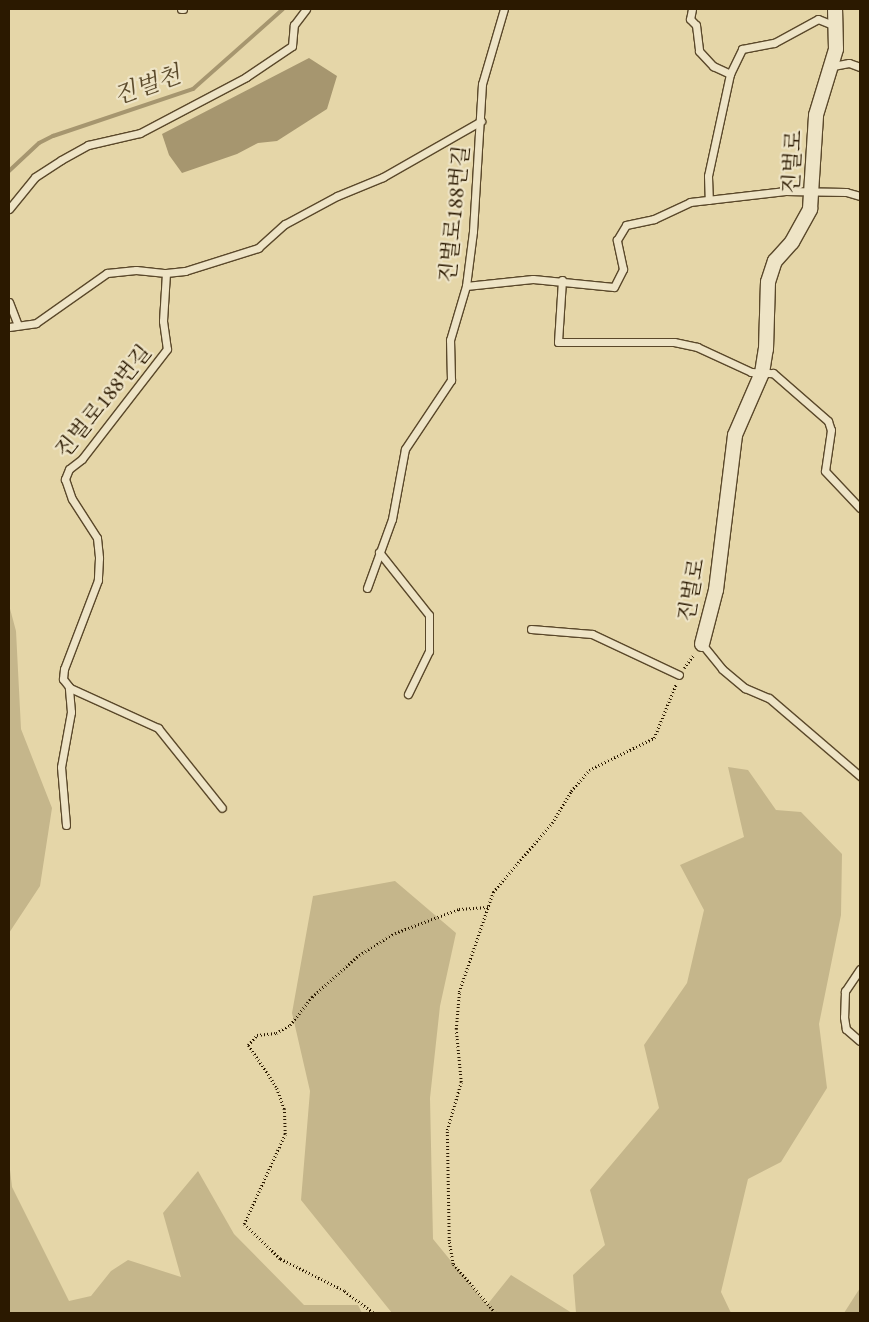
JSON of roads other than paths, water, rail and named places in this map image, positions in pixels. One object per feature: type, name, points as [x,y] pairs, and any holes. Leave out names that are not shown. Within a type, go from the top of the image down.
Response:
[{"type":"street","name":"진벌로","points":[[702,644],[716,590],[735,434],[762,372],[768,282],[775,261],[792,242],[810,208],[813,193],[816,115],[833,66],[835,9]]},
{"type":"lane","points":[[9,209],[34,177],[60,160],[88,145],[140,133],[238,82],[292,46],[294,24],[306,9]]},
{"type":"lane","name":"진벌로188번길","points":[[367,588],[400,486],[405,449],[451,380],[450,340],[466,286],[478,182],[482,84],[504,9]]},
{"type":"lane","points":[[692,9],[690,19],[696,25],[699,51],[713,66],[730,74]]},
{"type":"lane","points":[[709,200],[708,176],[730,74],[742,50],[774,43],[818,19],[835,26]]},
{"type":"lane","points":[[833,66],[849,64],[860,67]]},
{"type":"lane","name":"진벌로188번길","points":[[69,687],[63,679],[64,669],[98,580],[100,558],[97,538],[72,500],[65,480],[69,469],[82,459],[167,349],[163,321],[166,273],[185,271],[258,248],[285,224],[337,196],[383,177],[481,121]]},
{"type":"lane","points":[[466,286],[503,280],[562,280],[614,287],[623,268],[617,240],[626,225],[654,219],[690,202],[785,191],[813,193],[846,192],[860,196]]},
{"type":"lane","points":[[9,327],[36,323],[107,273],[136,270],[166,273]]},
{"type":"lane","points":[[562,280],[558,342],[674,342],[698,347],[750,372],[773,373],[828,421],[831,430],[825,471],[860,508]]},
{"type":"lane","points":[[9,302],[18,325]]},
{"type":"lane","points":[[379,552],[430,615],[429,651],[408,694]]},
{"type":"lane","points":[[532,629],[592,634],[679,675]]},
{"type":"lane","name":"진벌로","points":[[702,644],[722,669],[745,688],[769,698],[860,776]]},
{"type":"lane","points":[[66,825],[61,767],[71,712],[69,687],[158,728],[222,808]]},
{"type":"lane","points":[[860,969],[845,991],[844,1017],[846,1029],[860,1041]]},
{"type":"waterway","name":"진벌천","points":[[9,171],[39,143],[53,136],[193,89],[283,9]]}]
